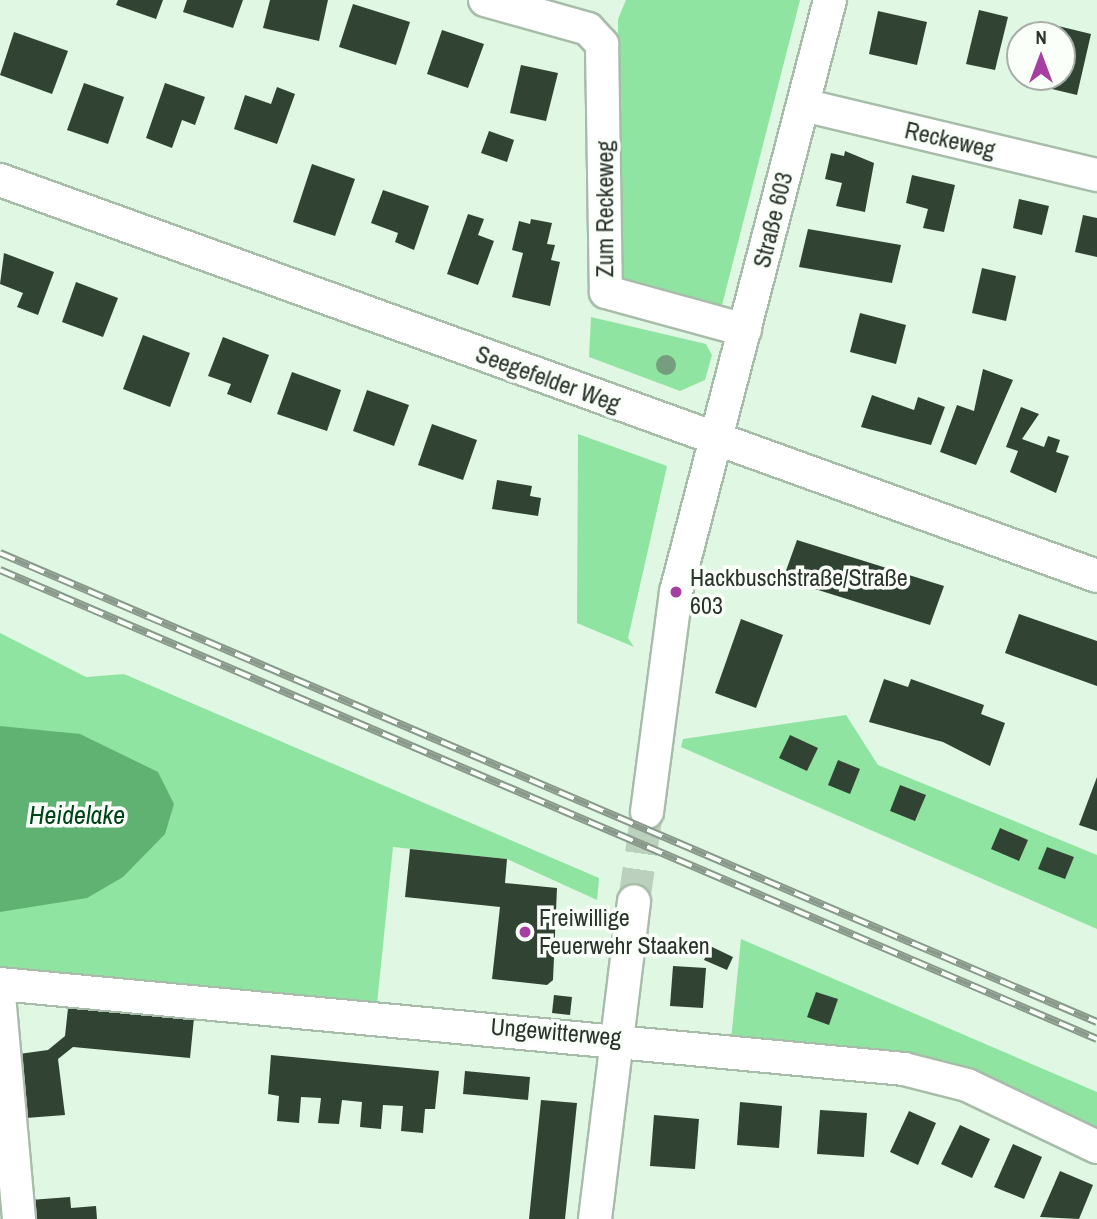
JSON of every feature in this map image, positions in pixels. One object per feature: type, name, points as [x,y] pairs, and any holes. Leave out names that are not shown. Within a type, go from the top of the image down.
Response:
[{"type":"street","name":"Zum Reckeweg","points":[[485,0],[588,29],[606,60],[606,292],[745,330]]},
{"type":"street","name":"Straße 603","points":[[647,811],[677,593],[830,0]]},
{"type":"street","name":"Reckeweg","points":[[803,105],[1097,175]]},
{"type":"street","name":"Seegefelder Weg","points":[[0,180],[1097,576]]},
{"type":"street","points":[[595,1219],[614,1037],[634,901]]},
{"type":"street","name":"Ungewitterweg","points":[[0,984],[614,1037],[904,1069],[967,1085],[1097,1147]]},
{"type":"street","points":[[0,1006],[19,1219]]},
{"type":"shaded area","points":[[626,0],[800,0],[722,305],[618,279],[618,19]]},
{"type":"shaded area","points":[[591,317],[706,344],[712,355],[705,380],[680,391],[589,357]]},
{"type":"shaded area","points":[[578,434],[667,466],[628,638],[634,647],[577,623]]},
{"type":"shaded area","points":[[0,633],[86,677],[124,674],[599,878],[597,900],[507,859],[393,847],[377,1004],[0,973]]},
{"type":"shaded area","points":[[846,715],[878,765],[1097,855],[1097,929],[681,747],[683,739]]},
{"type":"shaded area","points":[[741,939],[1097,1092],[1097,1129],[1033,1105],[731,1040]]},
{"type":"water","name":"Heidelake","points":[[0,726],[80,734],[158,772],[174,804],[165,834],[123,877],[87,898],[0,912]]},
{"type":"building","points":[[118,0],[163,0],[156,19],[116,5]]},
{"type":"building","points":[[187,0],[243,0],[233,28],[183,12]]},
{"type":"building","points":[[270,0],[328,0],[319,41],[263,28]]},
{"type":"building","points":[[353,4],[410,22],[396,65],[339,47]]},
{"type":"building","points":[[979,10],[1008,17],[995,70],[966,64]]},
{"type":"building","points":[[878,11],[927,22],[917,65],[869,54]]},
{"type":"building","points":[[442,30],[484,44],[468,88],[427,74]]},
{"type":"building","points":[[1076,30],[1091,34],[1077,95],[1060,91],[1076,91]]},
{"type":"building","points":[[14,32],[68,51],[52,94],[0,75]]},
{"type":"building","points":[[521,65],[558,73],[546,121],[510,113]]},
{"type":"building","points":[[84,83],[124,97],[108,144],[67,130]]},
{"type":"building","points":[[165,83],[205,97],[195,125],[182,120],[172,148],[146,138]]},
{"type":"building","points":[[277,87],[295,94],[277,144],[234,129],[245,95],[271,104]]},
{"type":"building","points":[[489,131],[514,140],[507,162],[481,153]]},
{"type":"building","points":[[845,151],[874,163],[865,212],[836,206],[842,183],[825,179],[831,153],[844,156]]},
{"type":"building","points":[[312,164],[355,179],[335,236],[293,222]]},
{"type":"building","points":[[912,175],[955,185],[944,232],[923,228],[928,209],[906,203]]},
{"type":"building","points":[[383,190],[429,206],[414,250],[395,242],[398,233],[371,223]]},
{"type":"building","points":[[1019,199],[1049,206],[1042,235],[1013,228]]},
{"type":"building","points":[[468,214],[484,219],[478,235],[494,241],[478,285],[447,274]]},
{"type":"building","points":[[1083,215],[1097,218],[1097,257],[1075,252]]},
{"type":"building","points":[[531,219],[552,223],[547,244],[555,245],[551,260],[560,262],[550,306],[512,297],[523,253],[512,250],[519,221],[530,224]]},
{"type":"building","points":[[808,229],[901,245],[892,283],[799,267]]},
{"type":"building","points":[[4,253],[54,272],[38,315],[17,307],[23,293],[0,284]]},
{"type":"building","points":[[982,268],[1016,276],[1006,321],[972,313]]},
{"type":"building","points":[[76,282],[118,298],[103,337],[62,322]]},
{"type":"building","points":[[860,313],[906,325],[896,364],[850,352]]},
{"type":"building","points":[[143,335],[190,353],[170,407],[123,389]]},
{"type":"building","points":[[223,337],[269,355],[251,403],[227,394],[231,384],[208,376]]},
{"type":"building","points":[[983,369],[1013,380],[976,465],[940,452],[957,405],[974,411]]},
{"type":"building","points":[[292,372],[341,390],[327,431],[277,414]]},
{"type":"building","points":[[367,390],[409,405],[394,446],[353,431]]},
{"type":"building","points":[[872,395],[914,410],[918,397],[945,407],[931,445],[861,427]]},
{"type":"building","points":[[1021,407],[1039,414],[1022,439],[1044,447],[1048,436],[1060,440],[1056,452],[1069,456],[1056,493],[1010,472],[1018,451],[1006,447]]},
{"type":"building","points":[[432,424],[477,440],[463,480],[418,465]]},
{"type":"building","points":[[497,480],[532,486],[530,496],[541,498],[538,516],[492,509]]},
{"type":"building","points":[[797,540],[944,586],[930,625],[783,579]]},
{"type":"building","points":[[1019,614],[1097,641],[1097,686],[1005,653]]},
{"type":"building","points":[[741,619],[783,635],[756,708],[715,693]]},
{"type":"building","points":[[884,679],[908,687],[911,679],[984,705],[981,714],[1005,723],[990,766],[943,742],[869,722]]},
{"type":"building","points":[[790,735],[818,748],[807,771],[779,758]]},
{"type":"building","points":[[838,760],[860,769],[850,794],[828,785]]},
{"type":"building","points":[[1097,777],[1097,831],[1079,825]]},
{"type":"building","points":[[900,785],[926,795],[915,821],[890,811]]},
{"type":"building","points":[[1000,828],[1028,840],[1019,861],[991,849]]},
{"type":"building","points":[[1047,847],[1074,857],[1065,879],[1038,869]]},
{"type":"building","points":[[410,849],[507,859],[505,883],[557,888],[553,980],[547,985],[492,979],[500,907],[405,897]]},
{"type":"building","points":[[710,946],[733,957],[727,970],[704,960]]},
{"type":"building","points":[[673,966],[706,968],[703,1008],[670,1006]]},
{"type":"building","points":[[816,992],[838,999],[829,1025],[807,1017]]},
{"type":"building","points":[[554,995],[572,997],[570,1015],[552,1013]]},
{"type":"building","points":[[68,1008],[194,1018],[190,1058],[73,1047],[58,1059],[65,1115],[26,1118],[19,1054],[48,1050],[65,1036]]},
{"type":"building","points":[[271,1055],[439,1071],[435,1109],[425,1109],[423,1133],[401,1131],[403,1106],[383,1105],[381,1129],[360,1127],[362,1102],[342,1100],[339,1124],[318,1123],[321,1098],[301,1097],[299,1123],[277,1121],[279,1096],[268,1094]]},
{"type":"building","points":[[465,1071],[530,1077],[528,1100],[463,1094]]},
{"type":"building","points":[[541,1100],[577,1103],[565,1219],[529,1219]]},
{"type":"building","points":[[740,1102],[782,1106],[779,1148],[737,1145]]},
{"type":"building","points":[[820,1110],[867,1113],[864,1157],[817,1154]]},
{"type":"building","points":[[909,1111],[936,1123],[918,1165],[890,1152]]},
{"type":"building","points":[[654,1115],[699,1119],[695,1169],[650,1166]]},
{"type":"building","points":[[960,1125],[990,1139],[972,1178],[941,1164]]},
{"type":"building","points":[[1013,1144],[1042,1157],[1024,1199],[994,1187]]},
{"type":"building","points":[[1060,1171],[1093,1185],[1079,1219],[1040,1217]]},
{"type":"building","points":[[70,1197],[71,1208],[96,1206],[97,1219],[32,1219],[30,1200]]},
{"type":"tunnel","points":[[634,901],[647,812]]},
{"type":"railway","points":[[0,553],[1097,1022]]},
{"type":"railway","points":[[0,570],[1097,1039]]},
{"type":"place","name":"Hackbuschstraße/Straße 603","points":[[676,592]]},
{"type":"place","name":"Freiwillige Feuerwehr Staaken","points":[[525,932]]}]
